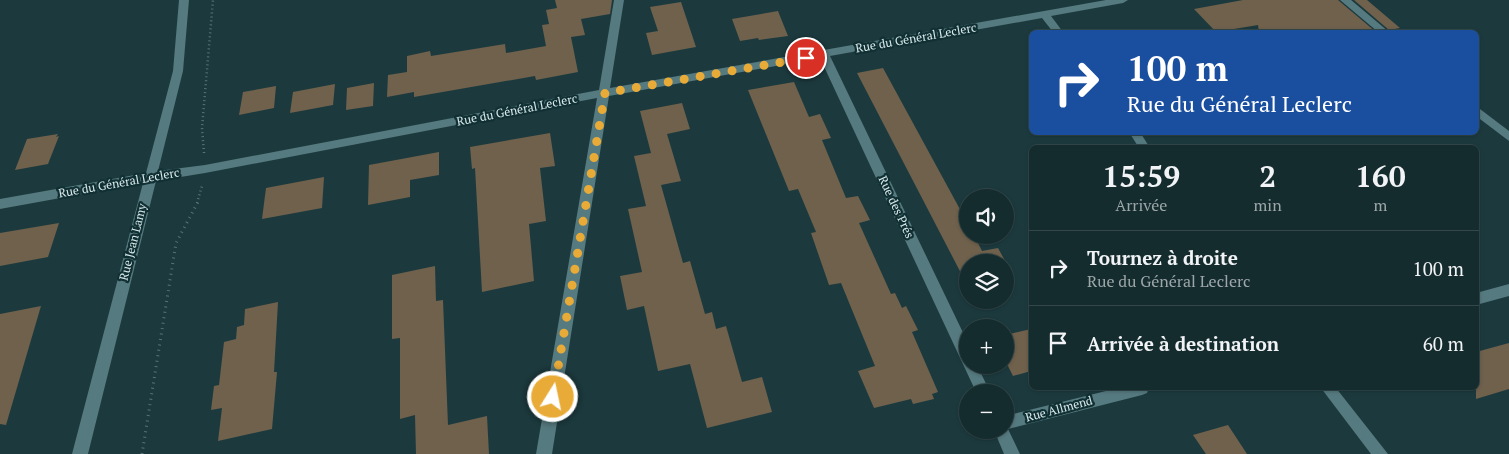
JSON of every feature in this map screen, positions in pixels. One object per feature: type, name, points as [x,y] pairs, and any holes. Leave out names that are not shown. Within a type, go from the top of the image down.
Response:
[{"type":"street","name":"Rue Jean Lamy","points":[[80,454],[178,71],[184,0]]},
{"type":"street","points":[[544,454],[619,0]]},
{"type":"street","name":"Rue du Général Leclerc","points":[[0,204],[206,169],[605,93],[1123,0]]},
{"type":"street","points":[[1345,0],[1382,30]]},
{"type":"street","points":[[1044,14],[1056,30]]},
{"type":"street","name":"Rue des Prés","points":[[824,55],[959,341]]},
{"type":"street","points":[[1479,112],[1509,137]]},
{"type":"street","points":[[1479,298],[1509,290]]},
{"type":"street","name":"Rue Allmend","points":[[1014,421],[1134,390]]},
{"type":"street","points":[[1330,390],[1380,454]]},
{"type":"street","points":[[1005,439],[1012,454]]},
{"type":"path","points":[[142,454],[176,243],[200,197],[206,169],[202,128],[213,0]]},
{"type":"building","points":[[555,0],[612,0],[610,14],[581,19],[585,35],[571,37],[578,72],[536,80],[535,76],[414,97],[414,92],[387,97],[388,75],[407,72],[407,56],[430,51],[431,56],[505,44],[506,53],[546,46],[542,25],[549,24],[546,10],[557,8]]},
{"type":"building","points":[[1243,0],[1338,0],[1374,30],[1259,30],[1258,25],[1228,30],[1214,30],[1194,9]]},
{"type":"building","points":[[1354,0],[1367,0],[1400,28],[1389,30]]},
{"type":"building","points":[[681,2],[696,47],[652,55],[646,33],[658,31],[650,7]]},
{"type":"building","points":[[778,11],[788,36],[740,41],[732,19]]},
{"type":"building","points":[[883,68],[959,207],[959,244],[978,244],[982,251],[998,248],[1001,254],[959,254],[959,269],[857,73]]},
{"type":"building","points":[[794,82],[809,117],[820,114],[831,138],[822,140],[846,198],[858,196],[870,220],[859,223],[891,294],[895,293],[902,308],[906,306],[918,330],[912,332],[938,392],[932,394],[934,399],[913,404],[911,399],[874,408],[858,371],[875,366],[841,283],[829,285],[811,233],[816,232],[798,189],[789,191],[748,90]]},
{"type":"building","points":[[374,83],[373,106],[346,110],[347,88]]},
{"type":"building","points":[[335,84],[333,105],[290,113],[293,92]]},
{"type":"building","points":[[276,86],[274,108],[239,115],[243,92]]},
{"type":"building","points":[[682,103],[690,129],[667,134],[681,181],[661,185],[683,263],[690,261],[705,314],[712,312],[716,329],[726,326],[742,382],[762,377],[772,412],[707,428],[690,364],[658,371],[644,306],[627,310],[620,276],[642,272],[628,209],[646,206],[634,156],[651,153],[640,111]]},
{"type":"building","points":[[550,133],[555,166],[540,168],[546,221],[529,224],[534,281],[482,292],[475,168],[472,169],[470,147]]},
{"type":"building","points":[[58,134],[56,137],[59,136],[48,164],[15,170],[27,139]]},
{"type":"building","points":[[439,152],[439,175],[410,180],[410,197],[368,205],[369,165]]},
{"type":"building","points":[[324,177],[322,208],[262,219],[266,188]]},
{"type":"building","points":[[59,223],[48,257],[0,266],[0,233]]},
{"type":"building","points":[[435,266],[436,301],[443,300],[448,425],[487,416],[489,454],[416,454],[415,415],[400,419],[400,338],[392,339],[392,275]]},
{"type":"building","points":[[278,302],[274,372],[277,372],[272,429],[218,441],[222,408],[211,410],[214,386],[219,385],[224,342],[236,339],[237,327],[244,325],[245,309]]},
{"type":"building","points":[[41,306],[6,425],[0,424],[0,314]]},
{"type":"building","points":[[1029,329],[1029,372],[1013,376],[1014,333]]},
{"type":"building","points":[[1509,343],[1509,389],[1476,399],[1476,390],[1479,390],[1479,351]]},
{"type":"building","points":[[1228,425],[1247,454],[1206,454],[1193,435]]},
{"type":"route","points":[[553,397],[605,93],[806,58]]}]
